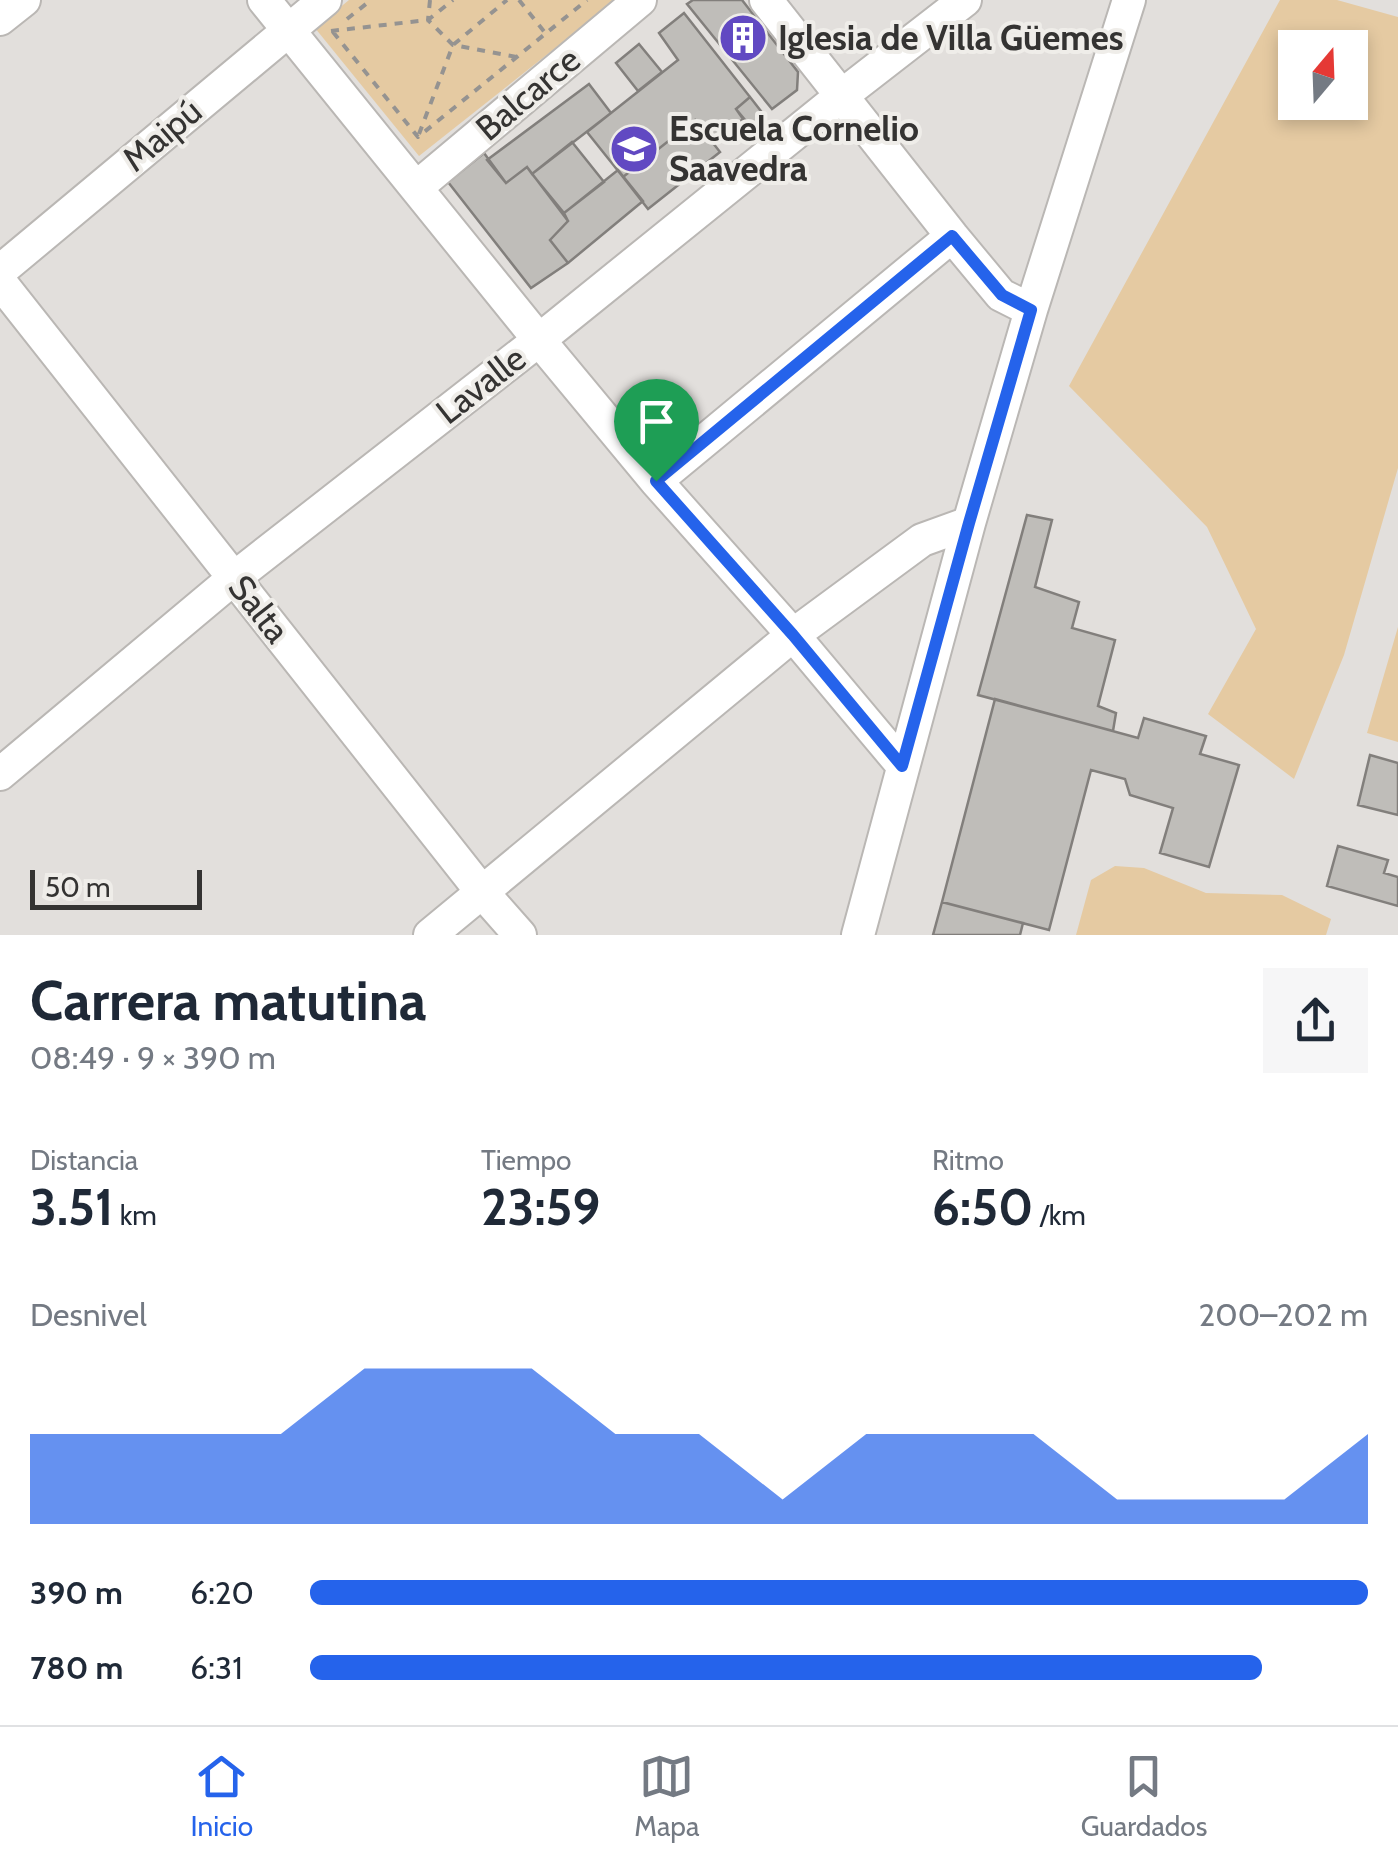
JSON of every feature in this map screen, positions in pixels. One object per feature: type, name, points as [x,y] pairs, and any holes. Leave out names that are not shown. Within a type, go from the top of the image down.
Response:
[{"type":"street","points":[[0,20],[24,0]]},
{"type":"street","points":[[264,0],[538,340],[902,766]]},
{"type":"street","name":"Balcarce","points":[[417,187],[640,0]]},
{"type":"street","points":[[766,0],[1002,295],[1031,310]]},
{"type":"street","name":"Lavalle","points":[[0,774],[234,578],[965,0]]},
{"type":"street","points":[[858,935],[969,523],[1128,0]]},
{"type":"street","name":"Maipú","points":[[0,271],[288,30],[328,16]]},
{"type":"street","points":[[656,481],[952,236]]},
{"type":"street","name":"Salta","points":[[0,282],[520,935]]},
{"type":"street","points":[[430,935],[793,635],[922,540],[969,523]]},
{"type":"path","points":[[288,30],[371,0]]},
{"type":"path","points":[[428,20],[430,0]]},
{"type":"path","points":[[428,20],[453,0]]},
{"type":"path","points":[[418,137],[454,44],[506,0]]},
{"type":"path","points":[[519,0],[546,34]]},
{"type":"path","points":[[418,137],[583,2]]},
{"type":"path","points":[[328,16],[428,20],[454,44],[518,56]]},
{"type":"path","points":[[328,16],[418,137]]},
{"type":"shaded area","points":[[349,0],[616,0],[419,156],[315,28]]},
{"type":"shaded area","points":[[1280,0],[1337,0],[1398,17],[1398,468],[1344,655],[1294,779],[1208,714],[1256,629],[1207,527],[1069,386]]},
{"type":"shaded area","points":[[1398,627],[1398,742],[1367,733]]},
{"type":"shaded area","points":[[1115,866],[1144,868],[1206,893],[1282,895],[1331,919],[1326,935],[1076,935],[1091,880]]},
{"type":"building","name":"Iglesia de Villa Güemes","points":[[693,0],[742,0],[798,72],[797,90],[772,109],[687,4]]},
{"type":"building","points":[[684,13],[750,97],[736,109],[743,119],[714,144],[695,120],[623,177],[587,132],[678,60],[659,33]]},
{"type":"building","points":[[639,44],[662,72],[638,91],[616,63]]},
{"type":"building","points":[[589,84],[611,113],[532,174],[527,167],[506,183],[487,160]]},
{"type":"building","points":[[750,97],[764,115],[751,127],[736,109]]},
{"type":"building","points":[[695,120],[720,152],[648,209],[623,177]]},
{"type":"building","points":[[572,142],[604,182],[564,213],[532,174]]},
{"type":"building","points":[[484,153],[506,183],[527,167],[568,221],[550,240],[568,263],[531,288],[448,182]]},
{"type":"building","points":[[618,170],[643,201],[568,263],[550,240],[568,221],[564,213]]},
{"type":"building","points":[[1027,515],[1052,520],[1035,587],[1079,602],[1072,628],[1115,640],[1098,706],[1116,713],[1113,731],[978,695]]},
{"type":"building","points":[[995,699],[1138,738],[1144,718],[1206,736],[1200,754],[1239,765],[1209,867],[1160,853],[1173,808],[1130,795],[1125,779],[1091,770],[1049,930],[942,902]]},
{"type":"building","points":[[1370,755],[1398,763],[1398,815],[1358,805]]},
{"type":"building","points":[[1338,846],[1388,860],[1384,873],[1398,877],[1398,906],[1327,886]]},
{"type":"building","points":[[942,902],[1023,923],[1020,935],[933,935]]},
{"type":"place","name":"Iglesia de Villa Güemes","points":[[743,38]]},
{"type":"place","name":"Escuela Cornelio Saavedra","points":[[634,149]]},
{"type":"route","points":[[952,236],[1002,295],[1031,310],[902,766],[793,635],[656,481],[952,236]]}]
